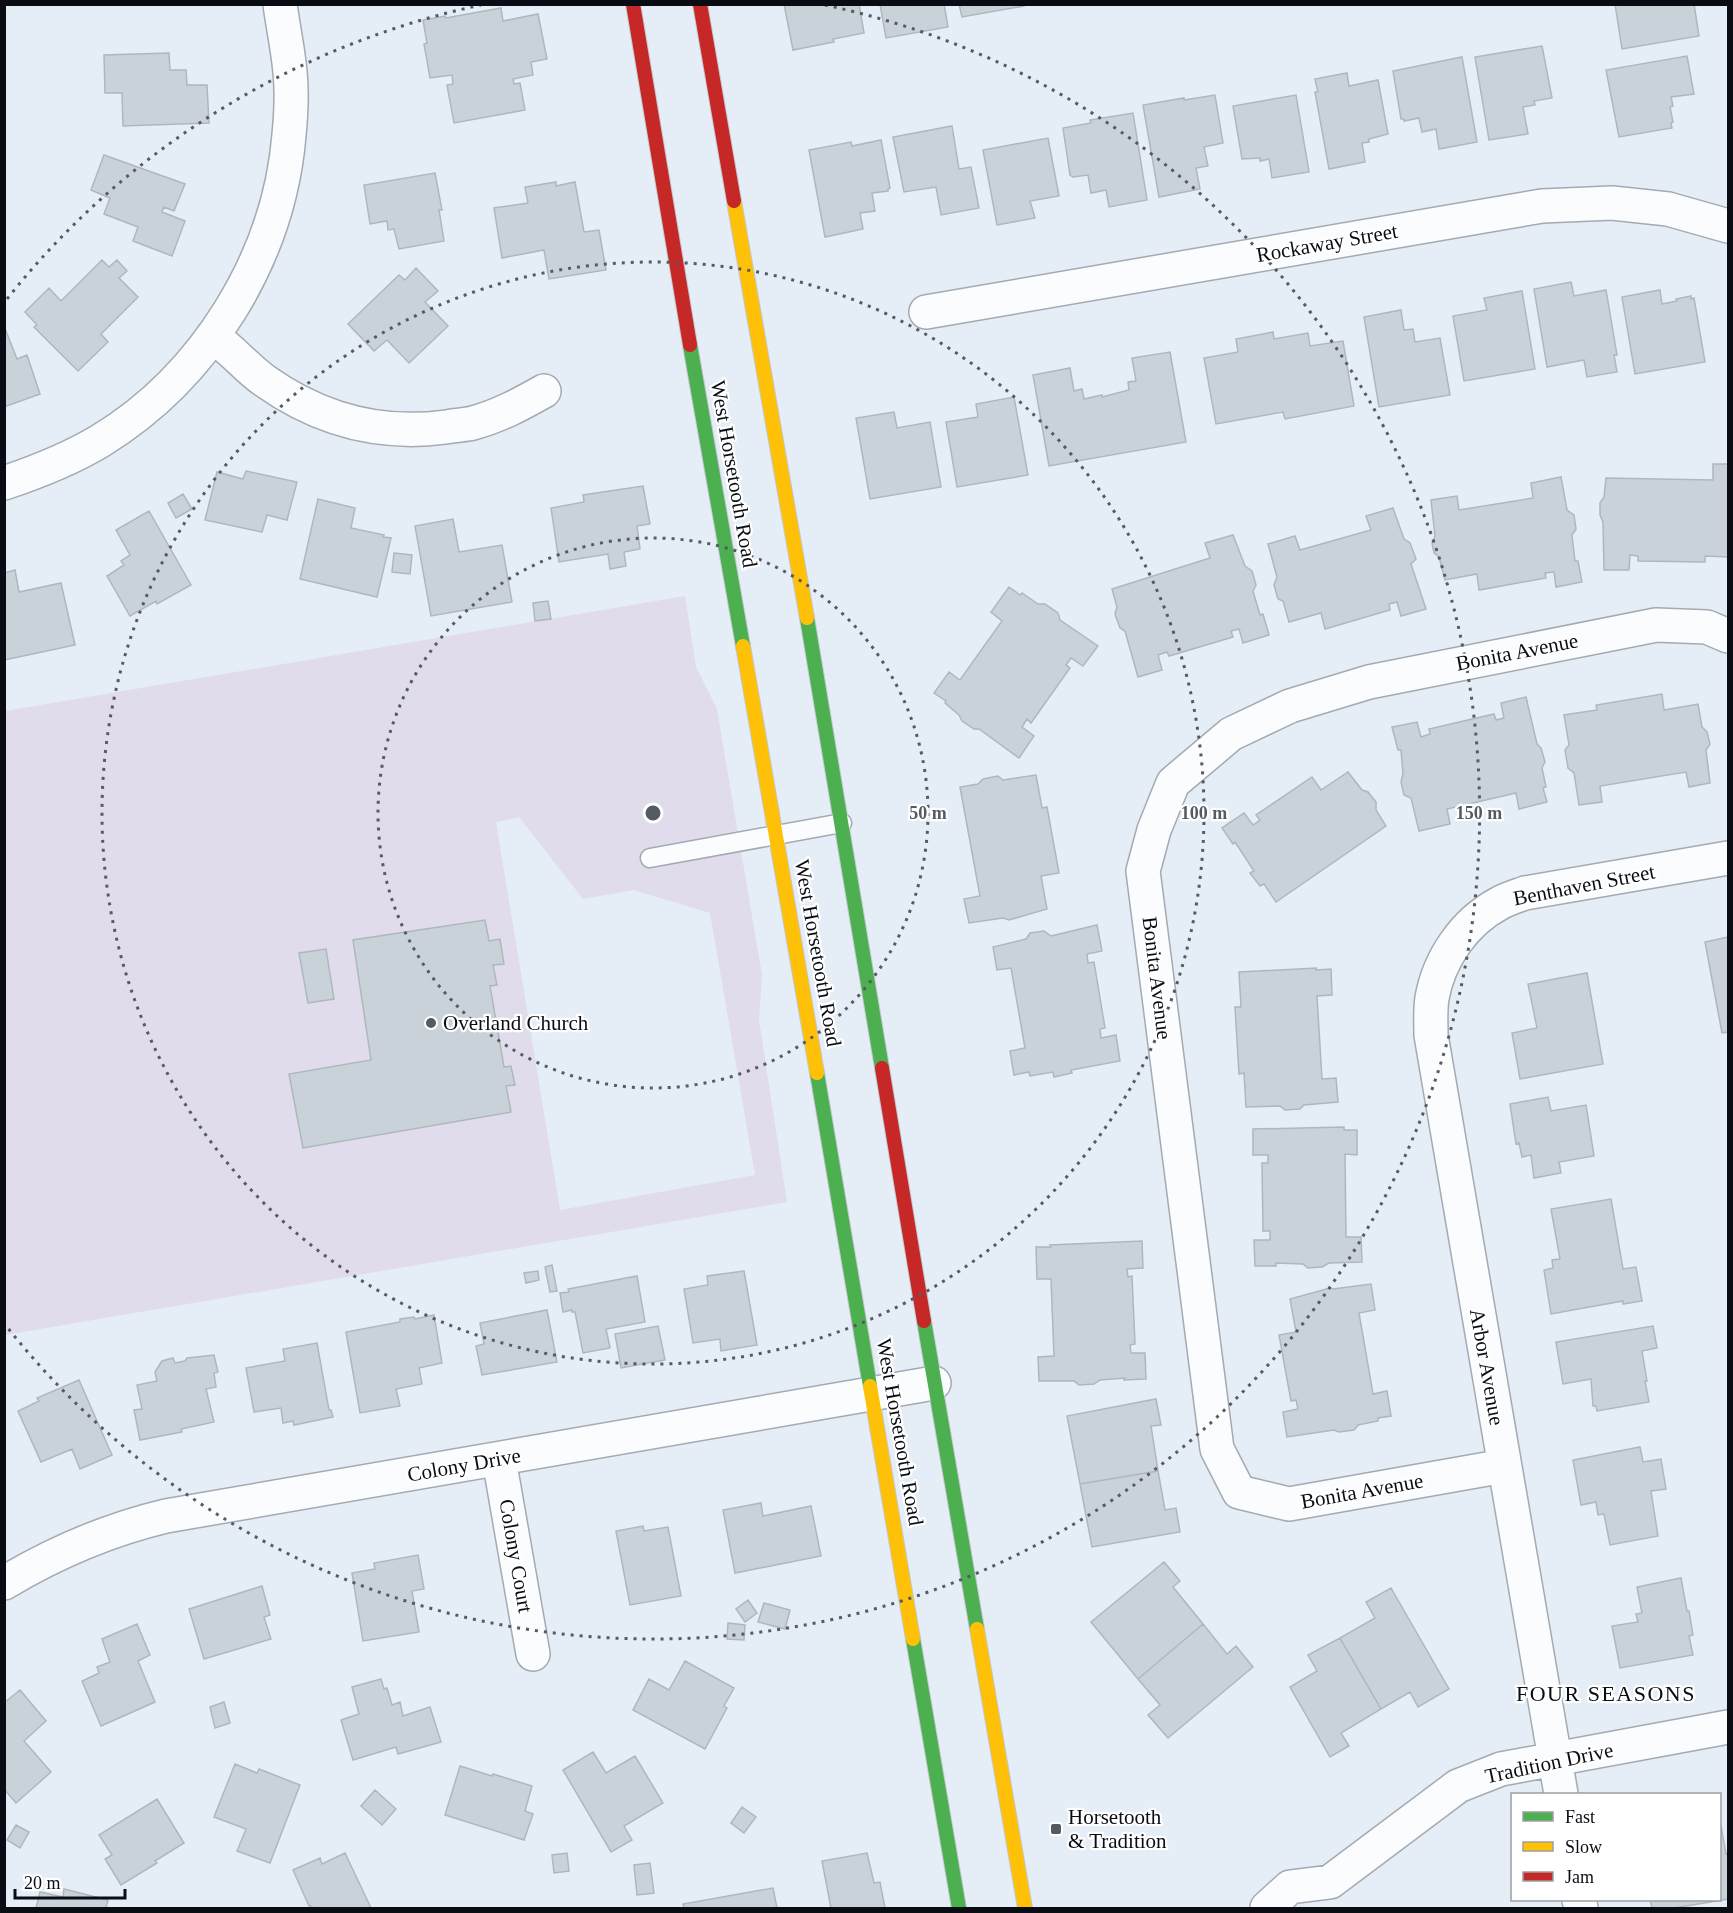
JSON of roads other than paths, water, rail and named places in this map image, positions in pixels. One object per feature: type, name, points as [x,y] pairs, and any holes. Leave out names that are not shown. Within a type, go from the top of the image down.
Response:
[{"type":"main road","name":"West Horsetooth Road","points":[[633,4],[959,1908]]},
{"type":"main road","name":"West Horsetooth Road","points":[[700,4],[842,823],[934,1383],[1025,1908]]},
{"type":"street","points":[[4,483],[44,470],[100,441],[151,403],[191,364],[213,337],[246,283],[266,238],[282,184],[289,136],[290,73],[280,4]]},
{"type":"street","name":"Rockaway Street","points":[[926,312],[1542,206],[1612,203],[1668,209],[1727,223]]},
{"type":"street","points":[[213,337],[227,345],[263,380],[306,407],[330,417],[379,429],[422,430],[472,423],[512,409],[544,391]]},
{"type":"street","name":"Bonita Avenue","points":[[1504,1466],[1289,1504],[1239,1492],[1217,1449],[1143,871],[1154,830],[1173,783],[1231,734],[1290,705],[1369,682],[1656,625],[1707,627],[1728,636]]},
{"type":"street","name":"Benthaven Street","points":[[1454,944],[1478,918],[1500,903],[1525,893],[1728,858]]},
{"type":"street","name":"Arbor Avenue","points":[[1454,944],[1438,974],[1431,1000],[1431,1035],[1561,1793]]},
{"type":"street","name":"Colony Drive","points":[[4,1583],[77,1544],[166,1516],[934,1383]]},
{"type":"street","name":"Colony Court","points":[[500,1459],[533,1654]]},
{"type":"street","name":"Tradition Drive","points":[[1267,1908],[1290,1887],[1327,1895],[1458,1786],[1501,1769],[1728,1727]]},
{"type":"lane","points":[[650,858],[842,823]]},
{"type":"place","name":"Overland Church","points":[[431,1023]]},
{"type":"place","name":"Horsetooth & Tradition","points":[[1056,1829]]},
{"type":"district","name":"FOUR SEASONS","points":[[1606,1693]]}]
